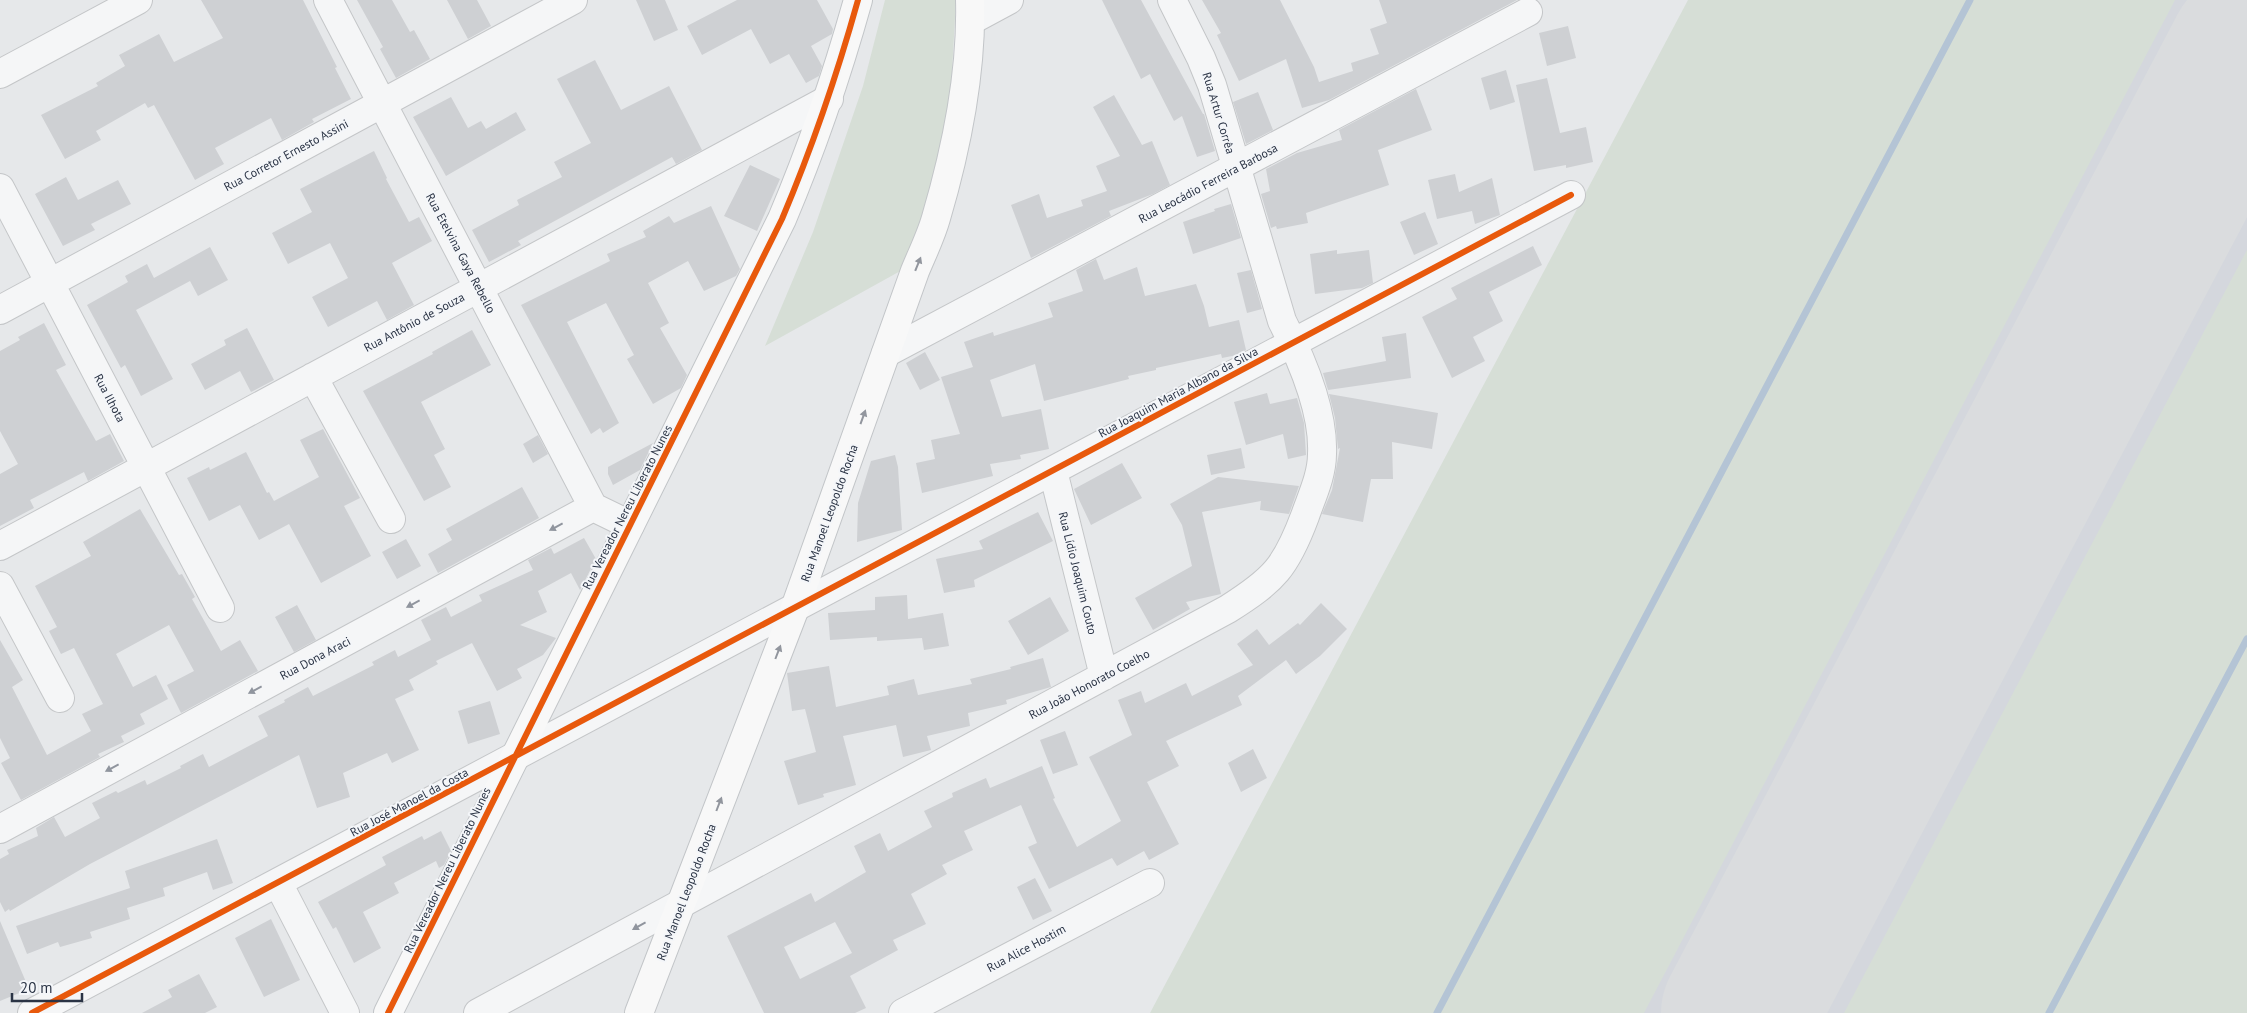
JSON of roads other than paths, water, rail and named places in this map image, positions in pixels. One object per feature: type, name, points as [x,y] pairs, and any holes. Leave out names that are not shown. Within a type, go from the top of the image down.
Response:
[{"type":"main road","name":"Rua Vereador Nereu Liberato Nunes","points":[[388,1013],[778,228],[805,165],[829,98],[858,0]]},
{"type":"main road","name":"Rua Manoel Leopoldo Rocha","points":[[640,1013],[795,608],[936,219],[966,81],[970,10]]},
{"type":"street","points":[[0,74],[138,0]]},
{"type":"street","name":"Rua Etelvina Gaya Rebello","points":[[328,0],[594,507]]},
{"type":"street","name":"Rua Corretor Ernesto Assini","points":[[0,310],[573,0]]},
{"type":"street","points":[[970,10],[1009,0]]},
{"type":"street","name":"Rua Artur Corrêa","points":[[1172,0],[1201,58],[1212,85],[1282,320],[1294,343]]},
{"type":"street","name":"Rua Leocádio Ferreira Barbosa","points":[[886,353],[1528,12]]},
{"type":"street","name":"Rua Antônio de Souza","points":[[0,546],[829,98]]},
{"type":"street","name":"Rua Ilhota","points":[[0,188],[220,608]]},
{"type":"street","name":"Rua Joaquim Maria Albano da Silva","points":[[795,608],[1571,195]]},
{"type":"street","name":"Rua João Honorato Coelho","points":[[478,1013],[1228,609],[1256,592],[1275,575],[1293,548],[1318,479],[1322,455],[1322,431],[1315,404],[1294,343]]},
{"type":"street","points":[[313,377],[391,519]]},
{"type":"street","name":"Rua Lídio Joaquim Couto","points":[[1053,471],[1104,676]]},
{"type":"street","points":[[594,507],[630,526]]},
{"type":"street","name":"Rua Dona Araci","points":[[0,829],[594,507]]},
{"type":"street","points":[[0,586],[60,698]]},
{"type":"street","name":"Rua José Manoel da Costa","points":[[32,1013],[795,608]]},
{"type":"street","name":"Rua Alice Hostim","points":[[903,1013],[1150,882]]},
{"type":"street","points":[[278,884],[345,1013]]},
{"type":"waterway","points":[[1437,1013],[1970,0]]},
{"type":"waterway","points":[[2049,1013],[2247,639]]}]
